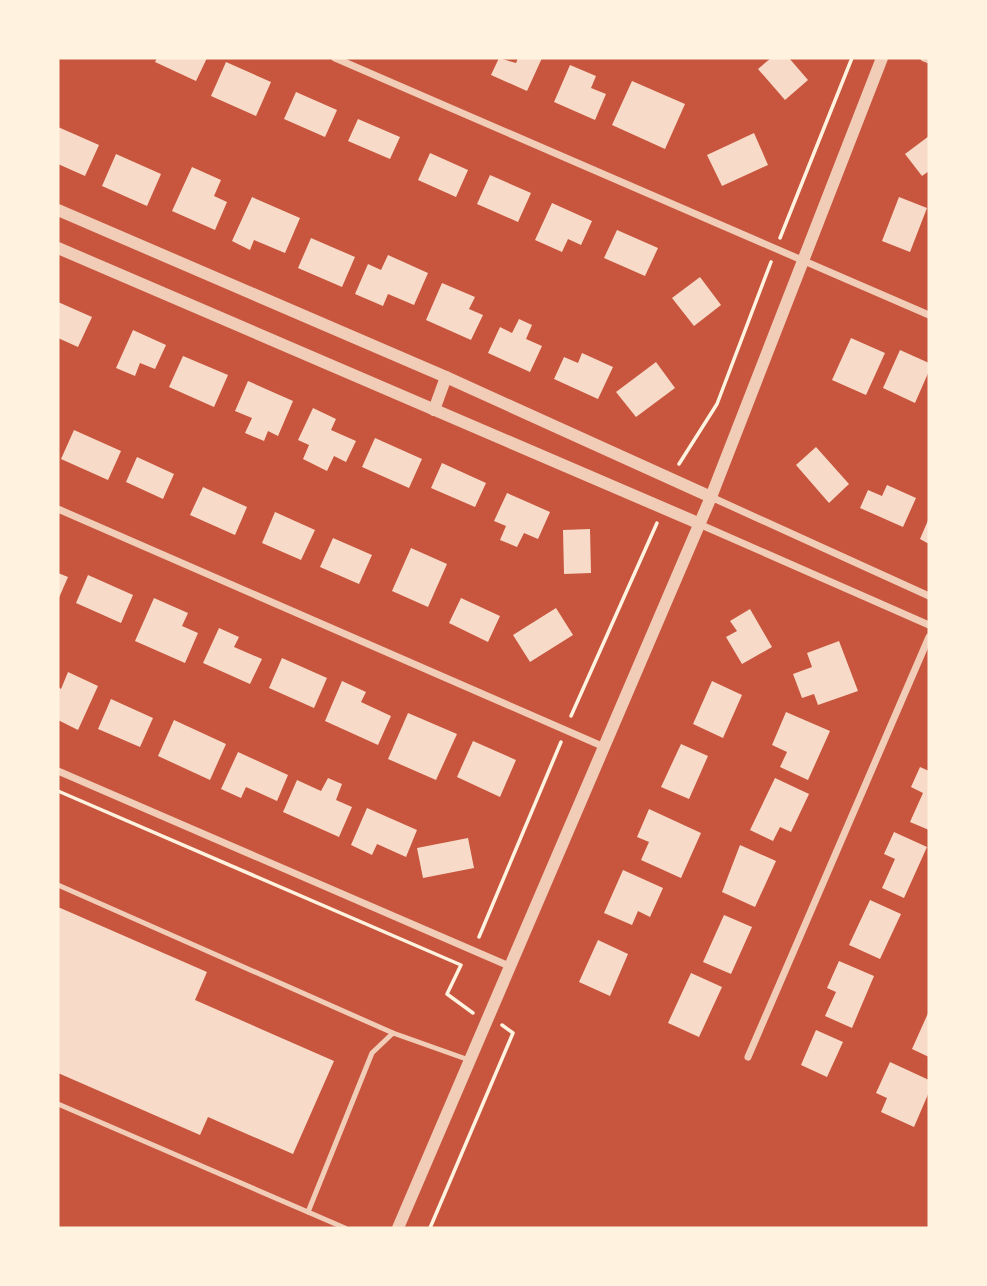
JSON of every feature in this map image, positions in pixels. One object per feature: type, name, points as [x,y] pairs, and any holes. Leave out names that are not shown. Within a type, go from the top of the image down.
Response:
[{"type":"street","points":[[335,58],[929,315]]},
{"type":"street","points":[[398,1228],[711,497],[883,58]]},
{"type":"street","points":[[924,58],[929,60]]},
{"type":"street","points":[[58,209],[446,377],[929,596]]},
{"type":"street","points":[[58,248],[929,625]]},
{"type":"street","points":[[434,410],[446,377]]},
{"type":"street","points":[[58,509],[603,746]]},
{"type":"street","points":[[748,1058],[929,637]]},
{"type":"street","points":[[58,771],[509,966]]},
{"type":"lane","points":[[58,885],[393,1032],[469,1060]]},
{"type":"lane","points":[[307,1212],[372,1054],[393,1032]]},
{"type":"lane","points":[[58,1104],[345,1228]]},
{"type":"path","points":[[782,233],[852,58]]},
{"type":"path","points":[[674,471],[717,404],[772,260]]},
{"type":"path","points":[[572,716],[658,520]]},
{"type":"path","points":[[479,937],[562,738]]},
{"type":"path","points":[[58,792],[461,965],[447,994],[467,1011]]},
{"type":"path","points":[[430,1228],[513,1033],[502,1025]]},
{"type":"building","points":[[157,58],[207,58],[196,81],[155,62]]},
{"type":"building","points":[[499,58],[516,63],[518,58],[542,58],[527,91],[491,75]]},
{"type":"building","points":[[771,58],[789,58],[808,80],[785,100],[758,69]]},
{"type":"building","points":[[226,62],[271,82],[256,116],[211,96]]},
{"type":"building","points":[[570,65],[596,76],[591,88],[606,94],[595,120],[554,102]]},
{"type":"building","points":[[632,81],[685,104],[665,149],[612,125]]},
{"type":"building","points":[[296,92],[337,110],[325,137],[284,119]]},
{"type":"building","points":[[358,119],[400,137],[390,159],[348,141]]},
{"type":"building","points":[[58,127],[99,145],[85,176],[58,164]]},
{"type":"building","points":[[754,133],[768,165],[722,186],[707,155]]},
{"type":"building","points":[[929,136],[929,171],[922,176],[905,154]]},
{"type":"building","points":[[430,153],[468,170],[456,197],[418,180]]},
{"type":"building","points":[[116,154],[161,174],[147,206],[102,186]]},
{"type":"building","points":[[192,167],[221,180],[214,196],[227,202],[215,230],[172,211]]},
{"type":"building","points":[[490,175],[531,193],[518,222],[477,204]]},
{"type":"building","points":[[252,197],[300,218],[285,253],[254,240],[250,250],[232,241]]},
{"type":"building","points":[[899,197],[927,208],[910,252],[882,241]]},
{"type":"building","points":[[552,203],[592,221],[581,245],[568,239],[562,252],[535,240]]},
{"type":"building","points":[[617,230],[658,248],[645,276],[604,258]]},
{"type":"building","points":[[311,238],[355,257],[342,287],[298,268]]},
{"type":"building","points":[[388,255],[428,273],[414,305],[388,294],[383,306],[355,294],[368,264],[381,270]]},
{"type":"building","points":[[700,277],[721,305],[694,326],[672,298]]},
{"type":"building","points":[[442,283],[475,297],[469,309],[483,315],[471,340],[426,320]]},
{"type":"building","points":[[58,302],[92,317],[78,347],[58,338]]},
{"type":"building","points":[[519,319],[532,325],[526,339],[542,346],[530,372],[488,353],[500,327],[512,333]]},
{"type":"building","points":[[133,330],[166,345],[155,369],[140,363],[135,376],[116,368]]},
{"type":"building","points":[[851,338],[885,353],[866,395],[832,380]]},
{"type":"building","points":[[900,350],[929,363],[929,371],[915,403],[883,388]]},
{"type":"building","points":[[582,353],[613,367],[598,399],[554,379],[564,357],[578,363]]},
{"type":"building","points":[[183,356],[228,375],[214,407],[169,387]]},
{"type":"building","points":[[656,362],[675,388],[636,417],[616,392]]},
{"type":"building","points":[[248,381],[293,401],[278,436],[268,431],[264,441],[245,433],[252,418],[235,411]]},
{"type":"building","points":[[313,408],[336,419],[331,430],[356,441],[346,462],[334,456],[327,471],[303,459],[309,445],[298,440]]},
{"type":"building","points":[[74,430],[121,451],[108,480],[61,459]]},
{"type":"building","points":[[375,438],[422,459],[409,488],[362,467]]},
{"type":"building","points":[[816,447],[849,484],[829,503],[796,465]]},
{"type":"building","points":[[137,457],[174,474],[163,499],[126,482]]},
{"type":"building","points":[[442,463],[486,483],[475,507],[431,488]]},
{"type":"building","points":[[887,485],[916,498],[903,527],[860,508],[868,490],[882,496]]},
{"type":"building","points":[[203,487],[247,507],[235,535],[190,515]]},
{"type":"building","points":[[507,493],[550,512],[538,539],[524,533],[517,547],[500,540],[506,526],[494,521]]},
{"type":"building","points":[[275,512],[315,530],[301,560],[262,543]]},
{"type":"building","points":[[929,518],[929,544],[920,539]]},
{"type":"building","points":[[590,529],[591,573],[564,574],[563,530]]},
{"type":"building","points":[[333,538],[372,555],[359,584],[320,567]]},
{"type":"building","points":[[411,548],[447,564],[428,607],[392,591]]},
{"type":"building","points":[[58,573],[68,577],[58,600]]},
{"type":"building","points":[[88,575],[133,595],[121,623],[76,603]]},
{"type":"building","points":[[154,598],[188,613],[182,626],[198,633],[185,663],[135,641]]},
{"type":"building","points":[[461,598],[500,616],[488,642],[449,623]]},
{"type":"building","points":[[556,608],[573,635],[530,662],[513,635]]},
{"type":"building","points":[[750,609],[772,647],[742,664],[726,637],[737,631],[730,621]]},
{"type":"building","points":[[219,628],[239,637],[234,647],[262,659],[250,684],[203,663]]},
{"type":"building","points":[[839,641],[858,691],[818,705],[814,694],[802,698],[793,674],[812,667],[807,653]]},
{"type":"building","points":[[282,658],[327,678],[314,708],[269,688]]},
{"type":"building","points":[[68,672],[98,686],[78,730],[58,720],[58,687],[61,689]]},
{"type":"building","points":[[342,681],[366,692],[361,702],[391,716],[378,745],[325,721]]},
{"type":"building","points":[[712,681],[742,695],[723,738],[693,724]]},
{"type":"building","points":[[111,699],[153,718],[140,747],[98,729]]},
{"type":"building","points":[[786,712],[830,731],[808,780],[780,767],[787,752],[772,745]]},
{"type":"building","points":[[408,713],[457,734],[436,780],[388,759]]},
{"type":"building","points":[[174,720],[226,744],[210,780],[158,756]]},
{"type":"building","points":[[473,741],[516,760],[500,797],[457,777]]},
{"type":"building","points":[[681,744],[708,756],[689,799],[661,787]]},
{"type":"building","points":[[238,752],[288,775],[277,801],[246,787],[241,798],[221,789]]},
{"type":"building","points":[[920,767],[929,771],[929,830],[910,822],[923,793],[911,787]]},
{"type":"building","points":[[328,778],[342,784],[336,800],[352,807],[339,837],[283,812],[297,780],[321,791]]},
{"type":"building","points":[[775,778],[809,794],[791,832],[780,827],[773,841],[750,830]]},
{"type":"building","points":[[367,808],[417,830],[406,857],[377,844],[372,855],[351,845]]},
{"type":"building","points":[[649,809],[701,833],[681,878],[641,860],[649,842],[637,837]]},
{"type":"building","points":[[894,832],[927,847],[904,898],[882,888],[895,859],[884,854]]},
{"type":"building","points":[[468,838],[474,868],[423,878],[417,848]]},
{"type":"building","points":[[740,845],[776,861],[755,907],[722,892]]},
{"type":"building","points":[[623,870],[663,888],[650,917],[638,911],[632,925],[604,913]]},
{"type":"building","points":[[870,900],[901,914],[880,959],[849,945]]},
{"type":"building","points":[[58,907],[207,972],[195,1000],[334,1061],[293,1154],[208,1117],[200,1135],[58,1073]]},
{"type":"building","points":[[724,915],[752,927],[731,974],[703,962]]},
{"type":"building","points":[[598,940],[628,954],[610,996],[579,982]]},
{"type":"building","points":[[839,961],[874,976],[852,1028],[825,1016],[836,992],[827,988]]},
{"type":"building","points":[[691,973],[722,987],[699,1037],[668,1023]]},
{"type":"building","points":[[929,1011],[929,1057],[912,1049]]},
{"type":"building","points":[[816,1030],[843,1042],[827,1077],[801,1065]]},
{"type":"building","points":[[890,1062],[929,1080],[929,1092],[914,1127],[881,1112],[887,1098],[876,1093]]}]
